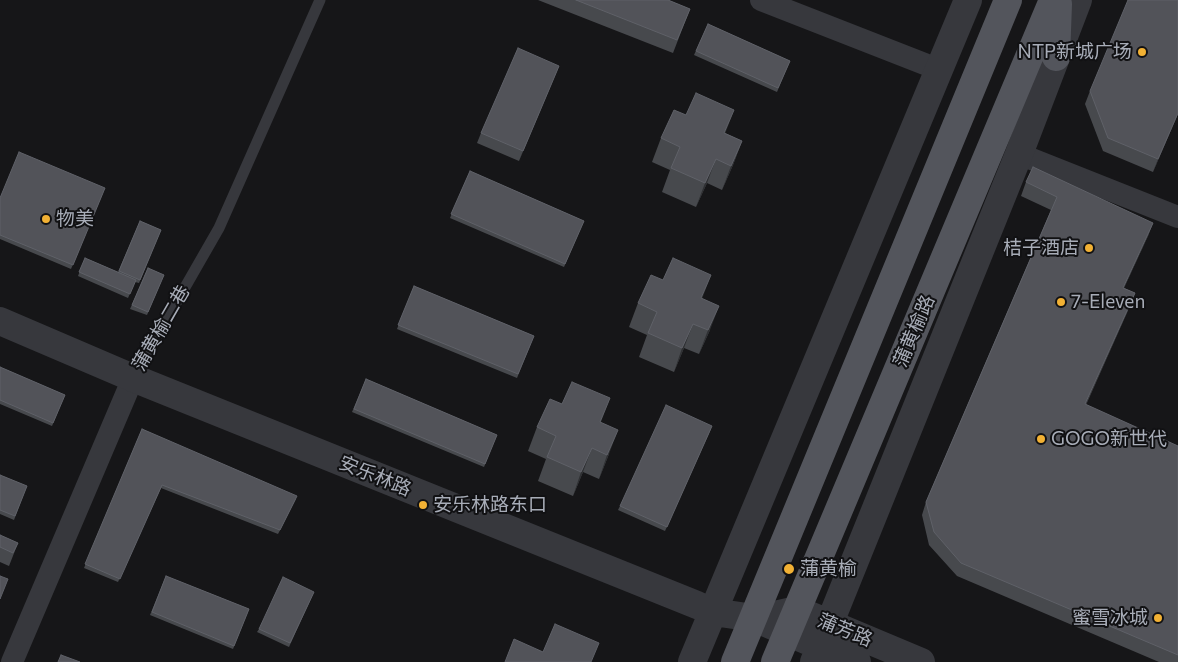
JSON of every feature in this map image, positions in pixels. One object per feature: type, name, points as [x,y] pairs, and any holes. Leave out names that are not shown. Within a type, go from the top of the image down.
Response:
[{"type":"main road","name":"蒲黄榆路","points":[[735,662],[1008,0]]},
{"type":"main road","name":"蒲黄榆路","points":[[775,662],[1053,0]]},
{"type":"main road","points":[[1056,57],[1058,0]]},
{"type":"street","points":[[761,0],[940,70]]},
{"type":"street","points":[[692,662],[968,0]]},
{"type":"street","points":[[821,644],[1078,0]]},
{"type":"street","points":[[1018,154],[1178,217]]},
{"type":"street","name":"安乐林路","points":[[0,321],[132,378],[712,612],[754,618]]},
{"type":"street","name":"蒲黄榆二巷","points":[[12,662],[132,378]]},
{"type":"street","name":"蒲芳路","points":[[754,618],[792,622],[821,644],[857,662]]},
{"type":"street","name":"蒲芳路","points":[[821,644],[922,662]]},
{"type":"lane","name":"蒲黄榆二巷","points":[[132,378],[219,228],[320,0]]},
{"type":"building","points":[[576,0],[668,0],[690,9],[677,40]]},
{"type":"building","name":"NTP新城广场","points":[[1128,0],[1178,0],[1178,113],[1158,159],[1108,138],[1090,91]]},
{"type":"building","points":[[708,24],[790,61],[778,88],[696,51]]},
{"type":"building","points":[[518,48],[559,66],[523,151],[481,133]]},
{"type":"building","points":[[696,93],[734,110],[724,133],[742,141],[731,166],[716,159],[705,183],[671,168],[680,147],[661,138],[674,110],[686,115]]},
{"type":"building","name":"物美","points":[[19,152],[105,188],[73,265],[0,235],[0,198]]},
{"type":"building","name":"GOGO新世代","points":[[1033,167],[1153,223],[1123,288],[1135,293],[1085,404],[1178,446],[1178,655],[961,563],[934,532],[926,502],[1057,197],[1026,182]]},
{"type":"building","points":[[470,171],[584,221],[565,264],[451,214]]},
{"type":"building","points":[[140,221],[161,230],[140,280],[119,271]]},
{"type":"building","points":[[85,258],[136,280],[130,294],[79,272]]},
{"type":"building","points":[[673,258],[711,275],[701,298],[719,306],[708,330],[693,324],[682,348],[648,333],[657,312],[638,303],[651,275],[663,280]]},
{"type":"building","points":[[148,268],[164,275],[148,312],[132,305]]},
{"type":"building","points":[[414,286],[534,336],[518,374],[398,325]]},
{"type":"building","points":[[0,367],[65,395],[53,423],[0,400]]},
{"type":"building","points":[[366,379],[497,435],[485,464],[354,409]]},
{"type":"building","points":[[572,382],[610,398],[600,422],[618,430],[607,455],[592,448],[581,472],[547,457],[556,436],[537,427],[550,399],[562,404]]},
{"type":"building","points":[[666,405],[712,426],[667,527],[620,506]]},
{"type":"building","points":[[142,429],[297,496],[280,530],[162,485],[120,579],[85,564]]},
{"type":"building","points":[[0,475],[27,486],[15,516],[0,510]]},
{"type":"building","points":[[0,535],[18,543],[13,553],[0,547]]},
{"type":"building","points":[[0,576],[8,579],[0,599]]},
{"type":"building","points":[[166,576],[249,609],[234,646],[152,612]]},
{"type":"building","points":[[283,577],[314,592],[290,643],[259,629]]},
{"type":"building","points":[[555,624],[599,643],[591,662],[505,662],[514,639],[543,652]]},
{"type":"building","points":[[61,655],[80,662],[58,662]]},
{"type":"place","name":"NTP新城广场","points":[[1142,52]]},
{"type":"place","name":"物美","points":[[46,219]]},
{"type":"place","name":"桔子酒店","points":[[1089,248]]},
{"type":"place","name":"7-Eleven","points":[[1061,302]]},
{"type":"place","name":"GOGO新世代","points":[[1041,439]]},
{"type":"place","name":"安乐林路东口","points":[[423,505]]},
{"type":"place","name":"蒲黄榆","points":[[789,569]]},
{"type":"place","name":"蜜雪冰城","points":[[1158,618]]}]
